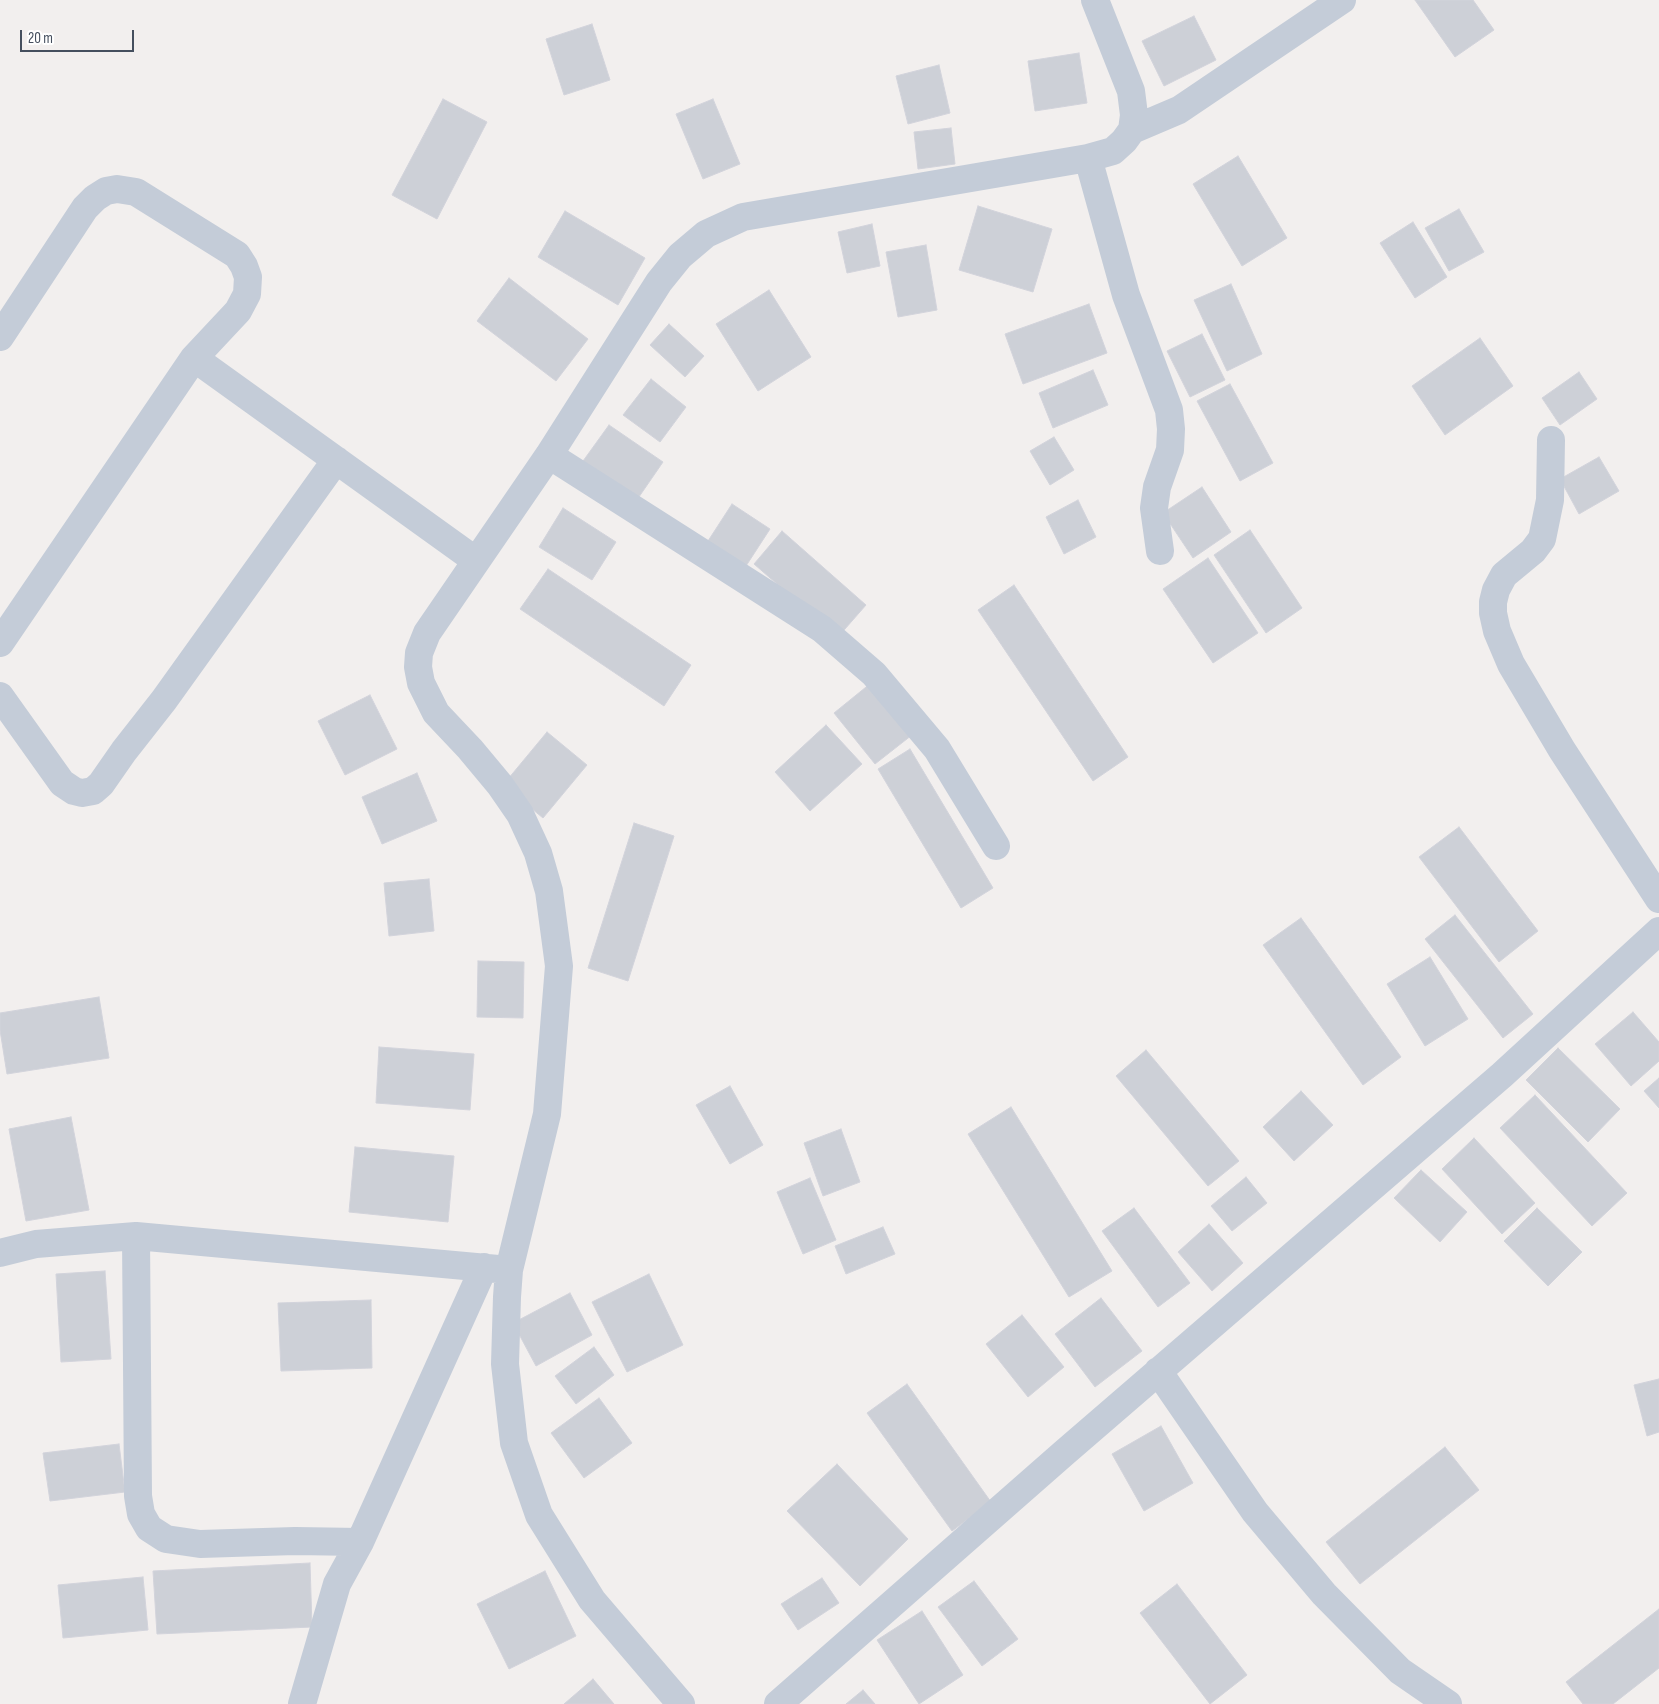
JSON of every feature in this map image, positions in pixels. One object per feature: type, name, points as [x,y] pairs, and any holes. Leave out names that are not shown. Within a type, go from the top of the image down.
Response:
[{"type":"street","points":[[302,1704],[338,1584],[497,1268],[547,1114],[558,966],[549,891],[538,853],[520,814],[500,785],[436,712],[421,683],[418,666],[419,653],[427,633],[475,560],[549,455],[659,282],[680,256],[706,234],[744,217],[1088,158],[1112,151],[1124,141],[1132,130],[1134,115],[1132,91],[1094,0]]},
{"type":"street","points":[[1132,130],[1179,110],[1342,0]]},
{"type":"street","points":[[1088,158],[1126,295],[1169,410],[1171,428],[1170,450],[1157,487],[1154,508],[1160,551]]},
{"type":"street","points":[[0,337],[85,208],[95,198],[117,189],[136,192],[218,242],[237,255],[248,277],[247,294],[238,311],[194,358],[0,644]]},
{"type":"street","points":[[194,358],[475,560]]},
{"type":"street","points":[[1551,440],[1550,500],[1542,539],[1533,551],[1504,575],[1496,590],[1493,613],[1511,664],[1562,750],[1659,899]]},
{"type":"street","points":[[549,455],[822,629],[874,674],[937,749],[996,846]]},
{"type":"street","points":[[0,696],[62,783],[74,791],[82,793],[93,791],[101,784],[164,700],[336,460]]},
{"type":"street","points":[[778,1704],[1158,1371],[1502,1075],[1659,931]]},
{"type":"street","points":[[0,1253],[36,1244],[136,1236],[497,1268]]},
{"type":"street","points":[[136,1236],[138,1496],[141,1514],[149,1528],[166,1539],[200,1544],[295,1540],[360,1542]]},
{"type":"street","points":[[497,1268],[507,1297],[505,1364],[514,1443],[538,1515],[592,1600],[681,1704]]},
{"type":"street","points":[[1158,1371],[1255,1512],[1324,1594],[1400,1671],[1448,1704]]},
{"type":"building","points":[[1415,0],[1473,0],[1494,30],[1455,57]]},
{"type":"building","points":[[1194,16],[1216,60],[1164,86],[1142,41]]},
{"type":"building","points":[[592,24],[610,80],[564,95],[546,39]]},
{"type":"building","points":[[1079,53],[1087,103],[1035,111],[1028,61]]},
{"type":"building","points":[[939,65],[950,113],[908,124],[896,76]]},
{"type":"building","points":[[443,99],[487,122],[437,219],[392,195]]},
{"type":"building","points":[[713,99],[740,164],[703,179],[676,114]]},
{"type":"building","points":[[951,128],[955,164],[918,169],[914,132]]},
{"type":"building","points":[[1238,156],[1287,238],[1242,266],[1193,184]]},
{"type":"building","points":[[978,206],[1052,229],[1033,292],[959,270]]},
{"type":"building","points":[[1459,209],[1484,252],[1449,271],[1425,228]]},
{"type":"building","points":[[565,211],[645,258],[618,305],[538,257]]},
{"type":"building","points":[[1413,222],[1447,277],[1415,298],[1380,243]]},
{"type":"building","points":[[872,224],[880,266],[847,273],[838,232]]},
{"type":"building","points":[[926,245],[937,310],[898,317],[886,252]]},
{"type":"building","points":[[509,278],[588,339],[556,381],[477,321]]},
{"type":"building","points":[[1231,284],[1262,354],[1227,371],[1194,300]]},
{"type":"building","points":[[769,290],[811,357],[758,391],[716,324]]},
{"type":"building","points":[[1089,304],[1107,353],[1023,384],[1005,334]]},
{"type":"building","points":[[669,324],[704,356],[685,377],[650,345]]},
{"type":"building","points":[[1202,334],[1225,380],[1190,397],[1167,351]]},
{"type":"building","points":[[1480,338],[1513,386],[1445,435],[1412,386]]},
{"type":"building","points":[[1093,370],[1108,405],[1053,428],[1039,393]]},
{"type":"building","points":[[1579,372],[1597,399],[1560,425],[1542,398]]},
{"type":"building","points":[[651,379],[686,407],[660,442],[623,415]]},
{"type":"building","points":[[1230,384],[1273,463],[1240,481],[1197,401]]},
{"type":"building","points":[[609,425],[663,462],[632,507],[578,468]]},
{"type":"building","points":[[1054,437],[1074,470],[1050,485],[1030,451]]},
{"type":"building","points":[[1599,457],[1619,491],[1579,514],[1560,479]]},
{"type":"building","points":[[1202,487],[1231,532],[1193,558],[1163,513]]},
{"type":"building","points":[[1078,500],[1096,537],[1064,554],[1046,517]]},
{"type":"building","points":[[732,504],[770,529],[746,566],[708,541]]},
{"type":"building","points":[[563,508],[616,542],[592,580],[539,547]]},
{"type":"building","points":[[1250,530],[1302,608],[1266,633],[1214,555]]},
{"type":"building","points":[[782,531],[866,605],[838,637],[754,564]]},
{"type":"building","points":[[1208,558],[1258,633],[1213,663],[1163,589]]},
{"type":"building","points":[[548,569],[691,665],[664,706],[520,609]]},
{"type":"building","points":[[1014,585],[1128,757],[1093,781],[978,610]]},
{"type":"building","points":[[871,683],[912,735],[875,764],[834,713]]},
{"type":"building","points":[[370,695],[397,749],[345,775],[318,721]]},
{"type":"building","points":[[826,725],[862,764],[810,811],[775,772]]},
{"type":"building","points":[[547,732],[587,765],[543,818],[503,785]]},
{"type":"building","points":[[910,749],[993,888],[961,908],[878,769]]},
{"type":"building","points":[[417,773],[437,821],[382,844],[362,797]]},
{"type":"building","points":[[634,823],[674,836],[628,981],[588,968]]},
{"type":"building","points":[[1459,827],[1538,931],[1499,962],[1419,857]]},
{"type":"building","points":[[429,879],[434,931],[389,936],[384,883]]},
{"type":"building","points":[[1455,915],[1533,1014],[1503,1038],[1425,939]]},
{"type":"building","points":[[1301,918],[1401,1057],[1363,1085],[1263,945]]},
{"type":"building","points":[[1430,957],[1468,1019],[1425,1046],[1387,984]]},
{"type":"building","points":[[478,961],[524,962],[523,1018],[477,1017]]},
{"type":"building","points":[[99,997],[109,1058],[7,1074],[0,1030],[0,1013]]},
{"type":"building","points":[[1633,1012],[1659,1042],[1659,1061],[1631,1086],[1595,1044]]},
{"type":"building","points":[[379,1047],[474,1054],[470,1110],[376,1103]]},
{"type":"building","points":[[1558,1048],[1620,1109],[1588,1142],[1526,1080]]},
{"type":"building","points":[[1146,1050],[1239,1161],[1208,1186],[1116,1076]]},
{"type":"building","points":[[1659,1078],[1659,1108],[1644,1091]]},
{"type":"building","points":[[730,1086],[763,1145],[730,1164],[696,1105]]},
{"type":"building","points":[[1301,1091],[1333,1125],[1294,1161],[1263,1127]]},
{"type":"building","points":[[1535,1095],[1627,1193],[1592,1226],[1500,1128]]},
{"type":"building","points":[[1011,1107],[1112,1271],[1069,1297],[968,1134]]},
{"type":"building","points":[[71,1117],[89,1210],[26,1221],[9,1129]]},
{"type":"building","points":[[841,1129],[860,1182],[823,1196],[804,1143]]},
{"type":"building","points":[[1474,1138],[1535,1203],[1502,1234],[1442,1169]]},
{"type":"building","points":[[355,1147],[454,1156],[448,1222],[349,1212]]},
{"type":"building","points":[[1421,1170],[1467,1212],[1440,1242],[1394,1198]]},
{"type":"building","points":[[1246,1177],[1267,1203],[1232,1231],[1211,1206]]},
{"type":"building","points":[[810,1178],[836,1240],[803,1254],[777,1192]]},
{"type":"building","points":[[1134,1208],[1190,1283],[1158,1307],[1102,1231]]},
{"type":"building","points":[[1537,1208],[1582,1252],[1548,1286],[1504,1241]]},
{"type":"building","points":[[1209,1224],[1243,1263],[1212,1291],[1178,1252]]},
{"type":"building","points":[[883,1227],[895,1254],[846,1274],[835,1246]]},
{"type":"building","points":[[105,1271],[111,1359],[61,1362],[56,1274]]},
{"type":"building","points":[[649,1274],[683,1345],[627,1372],[592,1302]]},
{"type":"building","points":[[570,1293],[592,1335],[536,1366],[513,1323]]},
{"type":"building","points":[[1101,1298],[1142,1351],[1095,1387],[1055,1334]]},
{"type":"building","points":[[371,1300],[372,1368],[281,1371],[278,1303]]},
{"type":"building","points":[[1022,1315],[1064,1367],[1028,1397],[986,1344]]},
{"type":"building","points":[[594,1347],[614,1375],[576,1404],[555,1376]]},
{"type":"building","points":[[1659,1379],[1659,1432],[1647,1436],[1634,1385]]},
{"type":"building","points":[[907,1384],[991,1502],[952,1531],[867,1413]]},
{"type":"building","points":[[599,1398],[632,1443],[584,1478],[551,1433]]},
{"type":"building","points":[[1161,1426],[1193,1483],[1144,1511],[1112,1454]]},
{"type":"building","points":[[119,1444],[125,1492],[50,1501],[43,1453]]},
{"type":"building","points":[[1445,1447],[1479,1490],[1360,1584],[1326,1542]]},
{"type":"building","points":[[837,1464],[908,1539],[860,1586],[787,1511]]},
{"type":"building","points":[[310,1563],[312,1627],[157,1634],[153,1571]]},
{"type":"building","points":[[545,1571],[576,1636],[509,1669],[477,1604]]},
{"type":"building","points":[[143,1577],[148,1630],[63,1638],[58,1585]]},
{"type":"building","points":[[822,1578],[839,1603],[798,1630],[781,1604]]},
{"type":"building","points":[[974,1581],[1018,1639],[982,1666],[938,1607]]},
{"type":"building","points":[[1177,1584],[1247,1675],[1210,1704],[1140,1613]]},
{"type":"building","points":[[1659,1609],[1659,1668],[1613,1704],[1583,1704],[1566,1682]]},
{"type":"building","points":[[922,1611],[963,1675],[919,1704],[877,1640]]},
{"type":"building","points":[[593,1679],[614,1704],[564,1704]]},
{"type":"building","points":[[863,1690],[875,1704],[846,1704]]}]
